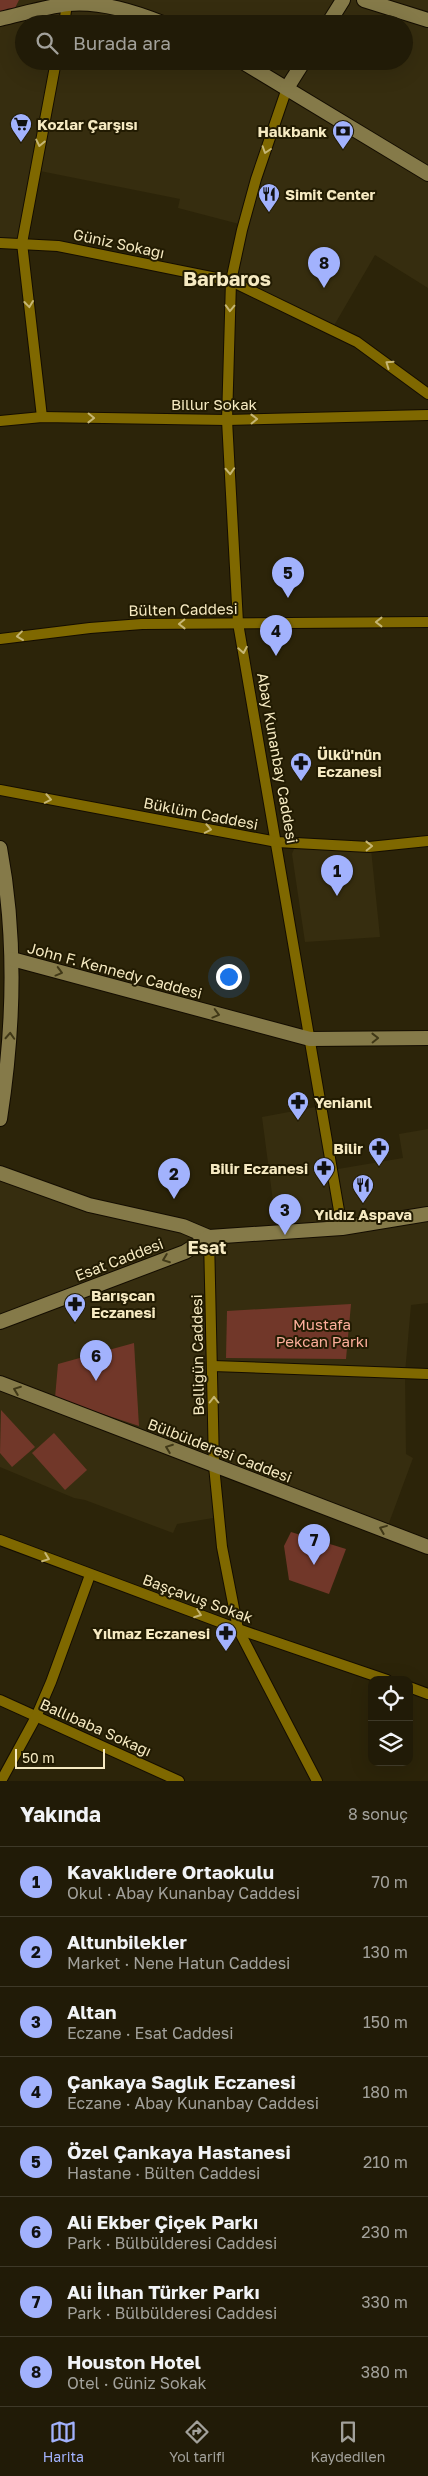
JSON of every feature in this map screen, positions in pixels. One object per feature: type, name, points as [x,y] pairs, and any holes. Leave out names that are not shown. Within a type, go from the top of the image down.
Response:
[{"type":"main road","points":[[334,15],[343,0]]},
{"type":"main road","points":[[364,0],[412,15]]},
{"type":"main road","points":[[18,15],[68,4],[92,4],[125,10],[139,15]]},
{"type":"main road","points":[[413,15],[428,20]]},
{"type":"main road","points":[[0,19],[15,16]]},
{"type":"main road","points":[[256,70],[428,174]]},
{"type":"main road","points":[[286,88],[298,70]]},
{"type":"main road","points":[[0,848],[9,906],[6,957],[9,1052],[0,1119]]},
{"type":"main road","name":"John F. Kennedy Caddesi","points":[[6,957],[310,1039],[428,1038]]},
{"type":"main road","points":[[0,1173],[89,1206],[183,1226],[209,1236],[342,1228],[428,1214]]},
{"type":"main road","name":"Esat Caddesi","points":[[0,1322],[185,1252],[209,1236]]},
{"type":"main road","name":"Bülbülderesi Caddesi","points":[[0,1383],[428,1547]]},
{"type":"street","points":[[66,15],[68,4]]},
{"type":"street","points":[[42,417],[22,243],[54,70]]},
{"type":"street","name":"Abay Kunanbay Caddesi","points":[[286,88],[253,188],[231,281],[227,420],[238,623],[342,1228]]},
{"type":"street","name":"Güniz Sokağı","points":[[0,243],[58,246],[231,281],[358,342],[428,394]]},
{"type":"street","name":"Billur Sokak","points":[[0,421],[42,417],[227,420],[428,414]]},
{"type":"street","name":"Bülten Caddesi","points":[[0,639],[125,625],[428,622]]},
{"type":"street","name":"Büklüm Caddesi","points":[[0,790],[277,842],[369,847],[428,841]]},
{"type":"street","name":"Belligün Caddesi","points":[[209,1236],[214,1366],[214,1466],[222,1547],[238,1629],[317,1781]]},
{"type":"street","points":[[214,1366],[428,1374]]},
{"type":"street","name":"Başçavuş Sokak","points":[[0,1540],[238,1629],[375,1676]]},
{"type":"street","points":[[2,1781],[36,1717],[51,1682],[90,1575]]},
{"type":"street","points":[[413,1688],[428,1694]]},
{"type":"street","name":"Ballıbaba Sokağı","points":[[0,1700],[179,1781]]},
{"type":"shaded area","points":[[0,0],[428,0],[428,288],[375,255],[332,329],[231,281],[243,225],[178,208],[180,199],[35,170],[22,243],[0,243]]},
{"type":"shaded area","points":[[294,849],[371,849],[380,937],[305,942],[292,854]]},
{"type":"shaded area","points":[[321,1106],[332,1170],[403,1158],[399,1134],[428,1129],[428,1303],[411,1305],[405,1373],[406,1454],[413,1458],[386,1531],[215,1466],[219,1517],[177,1524],[173,1533],[85,1500],[74,1498],[0,1467],[0,1173],[209,1236],[277,1232],[262,1117]]},
{"type":"green space","points":[[0,0],[19,0],[11,16],[0,19]]},
{"type":"green space","name":"Mustafa Pekcan Parkı","points":[[351,1304],[346,1359],[226,1358],[227,1311]]},
{"type":"green space","points":[[134,1343],[139,1426],[55,1398],[58,1364]]},
{"type":"green space","points":[[1,1410],[35,1447],[12,1467],[0,1453]]},
{"type":"green space","points":[[54,1433],[87,1470],[65,1490],[32,1453]]},
{"type":"green space","points":[[291,1532],[346,1549],[329,1594],[289,1580],[284,1546]]},
{"type":"place","name":"Kozlar Çarşısı","points":[[21,143]]},
{"type":"place","name":"Halkbank","points":[[343,150]]},
{"type":"place","name":"Simit Center","points":[[269,213]]},
{"type":"place","name":"Houston Hotel","points":[[324,288]]},
{"type":"place","name":"Özel Çankaya Hastanesi","points":[[288,598]]},
{"type":"place","name":"Çankaya Sağlık Eczanesi","points":[[276,656]]},
{"type":"place","name":"Ülkü'nün Eczanesi","points":[[301,782]]},
{"type":"place","name":"Kavaklıdere Ortaokulu","points":[[337,896]]},
{"type":"place","name":"Yenianıl","points":[[298,1121]]},
{"type":"place","name":"Bilir","points":[[379,1167]]},
{"type":"place","name":"Bilir Eczanesi","points":[[324,1187]]},
{"type":"place","name":"Altunbilekler","points":[[174,1199]]},
{"type":"place","name":"Yıldız Aspava","points":[[363,1204]]},
{"type":"place","name":"Altan","points":[[285,1235]]},
{"type":"place","name":"Barışcan Eczanesi","points":[[75,1323]]},
{"type":"place","name":"Ali Ekber Çiçek Parkı","points":[[96,1381]]},
{"type":"place","name":"Ali İlhan Türker Parkı","points":[[314,1565]]},
{"type":"place","name":"Yılmaz Eczanesi","points":[[226,1652]]},
{"type":"district","name":"Barbaros","points":[[227,278]]},
{"type":"district","name":"Esat","points":[[207,1247]]}]
